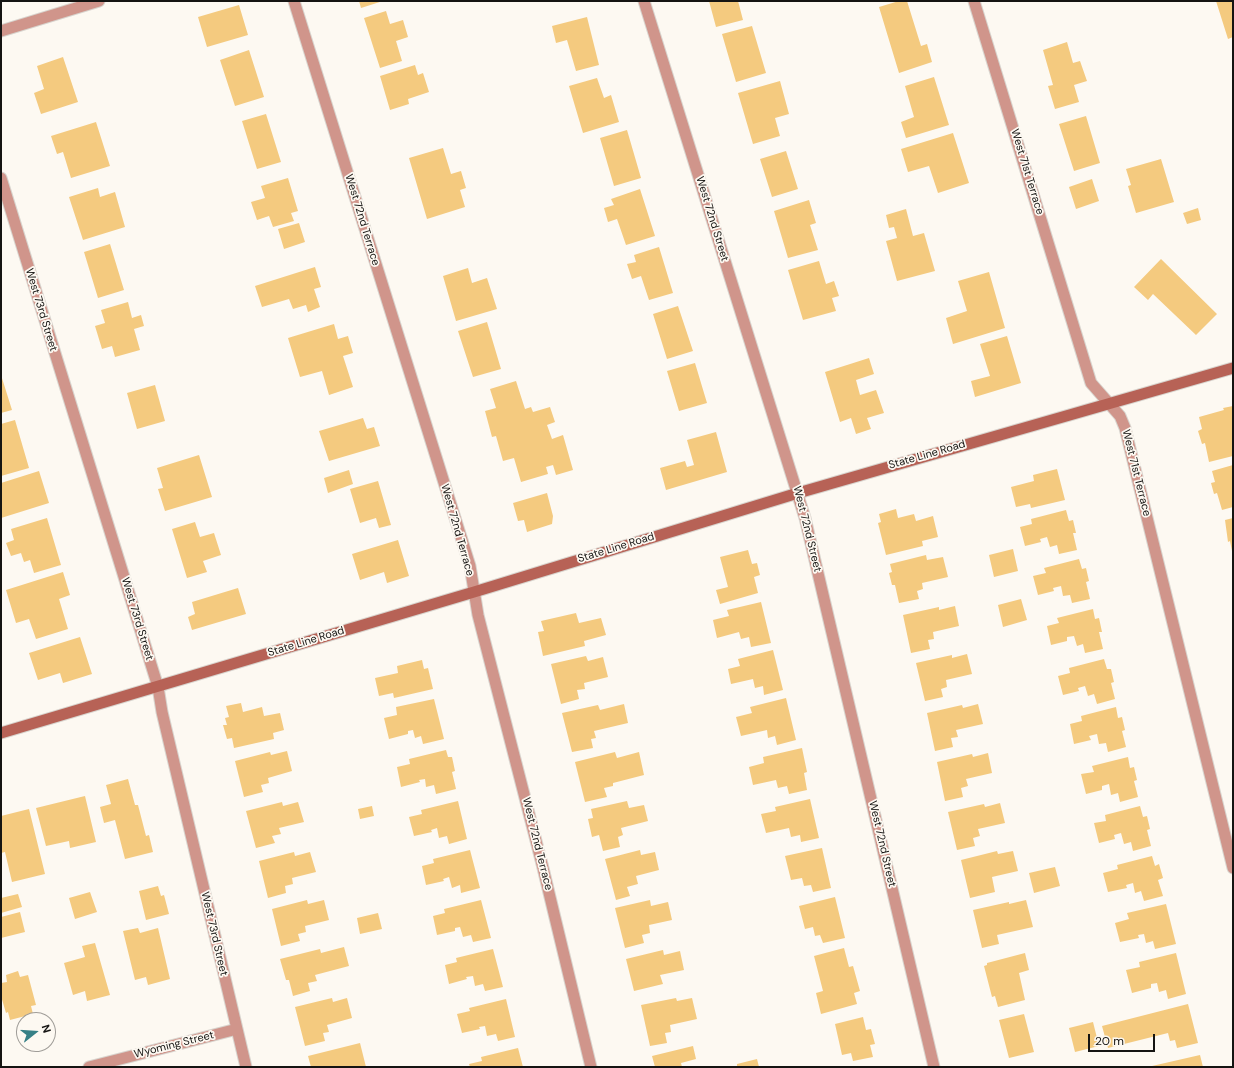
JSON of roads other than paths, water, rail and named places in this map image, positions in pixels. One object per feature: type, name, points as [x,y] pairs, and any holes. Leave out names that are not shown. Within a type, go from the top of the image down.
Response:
[{"type":"main road","name":"State Line Road","points":[[1,733],[474,592],[798,493],[1233,368]]},
{"type":"street","points":[[1,31],[99,1]]},
{"type":"street","name":"West 72nd Terrace","points":[[294,1],[470,566],[478,615],[543,868],[591,1067]]},
{"type":"street","name":"West 72nd Street","points":[[644,1],[798,493],[934,1067]]},
{"type":"street","name":"West 71st Terrace","points":[[974,1],[1091,384],[1120,416],[1125,428],[1233,868]]},
{"type":"street","name":"West 73rd Street","points":[[1,178],[158,687],[162,712],[246,1067]]},
{"type":"street","name":"Wyoming Street","points":[[89,1067],[237,1029]]}]
